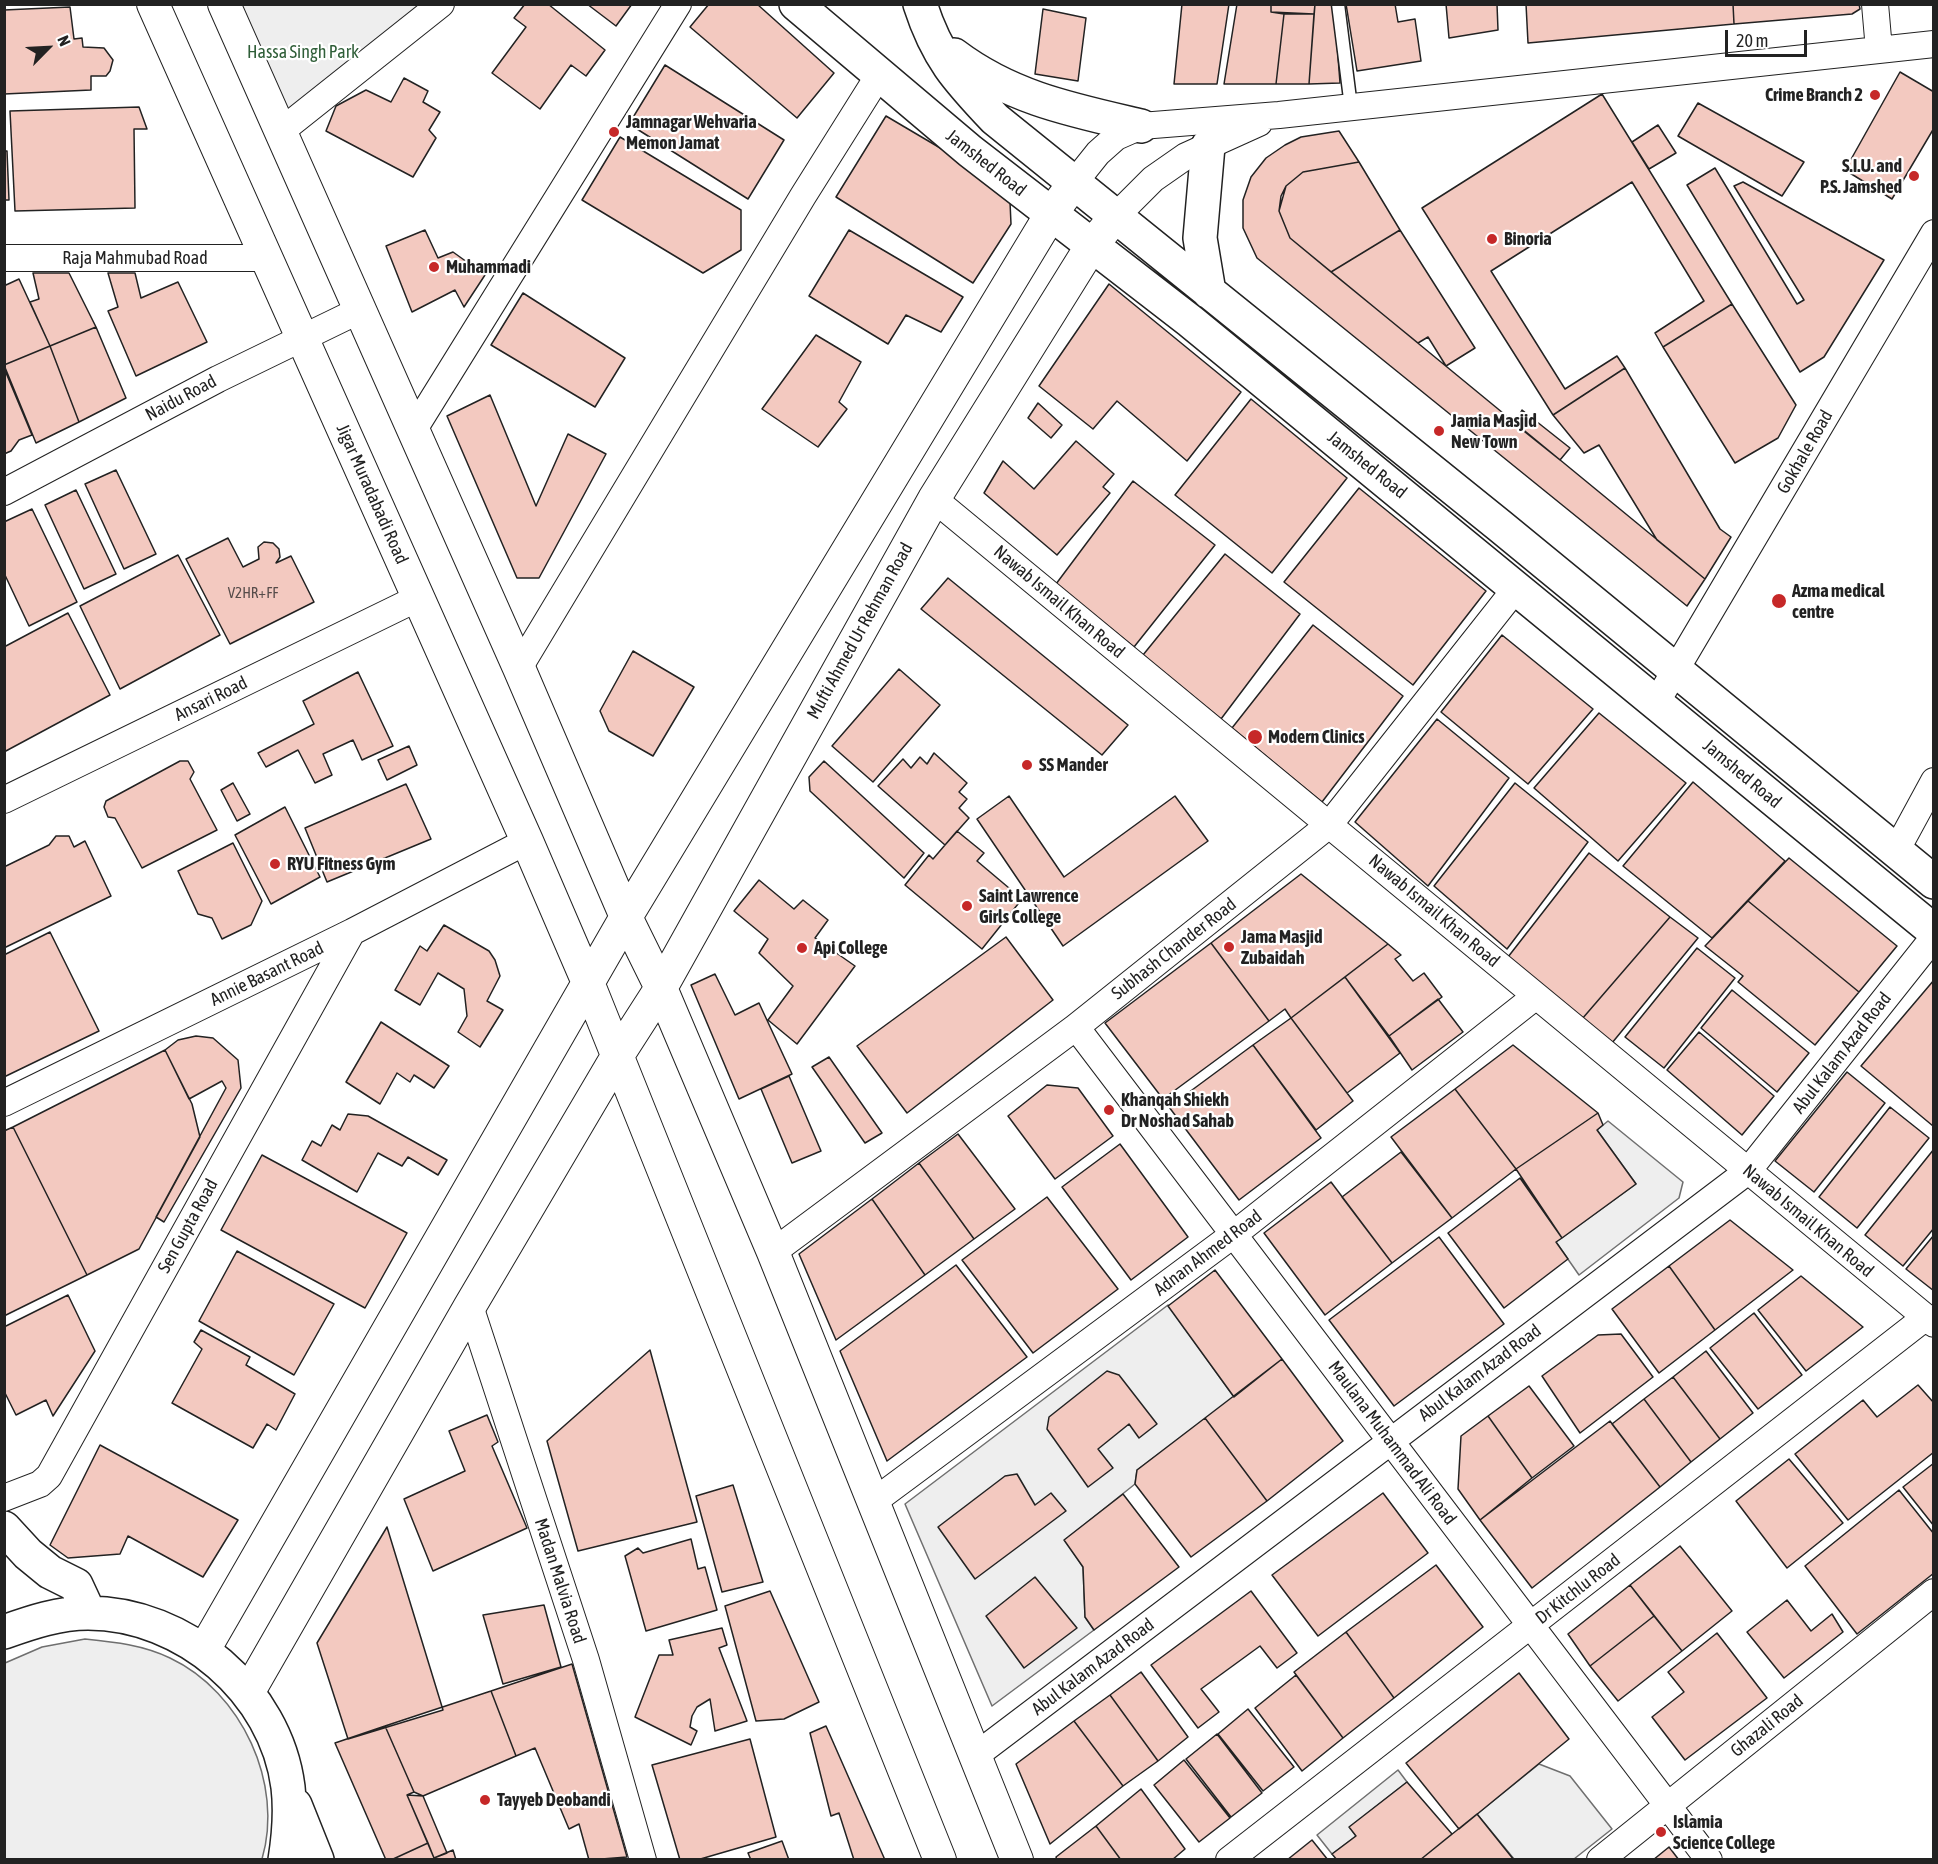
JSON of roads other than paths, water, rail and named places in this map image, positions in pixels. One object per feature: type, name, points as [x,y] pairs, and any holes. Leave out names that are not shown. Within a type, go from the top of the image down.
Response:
[{"type":"main road","name":"Jamshed Road","points":[[796,4],[970,151],[1199,328],[1934,931]]},
{"type":"main road","name":"Jamshed Road","points":[[920,4],[930,38],[952,74],[995,119],[1934,882]]},
{"type":"main road","points":[[930,38],[982,76],[1028,97],[1140,126]]},
{"type":"main road","points":[[1208,146],[1200,238],[1209,292]]},
{"type":"main road","points":[[4,1528],[28,1554],[50,1572],[76,1586],[89,1613]]},
{"type":"main road","points":[[4,1632],[40,1618],[89,1613],[150,1623],[204,1650],[228,1670],[248,1693],[274,1737],[288,1786],[317,1860]]},
{"type":"main road","points":[[285,1860],[290,1825],[288,1786]]},
{"type":"street","name":"Jigar Muradabadi Road","points":[[153,4],[527,841],[589,985],[940,1860]]},
{"type":"street","points":[[224,4],[519,668],[626,917],[662,988],[774,1252],[1017,1860]]},
{"type":"street","points":[[280,132],[441,4]]},
{"type":"street","points":[[413,430],[678,4]]},
{"type":"street","points":[[1875,4],[1879,50]]},
{"type":"street","points":[[204,1650],[589,985],[626,917],[1051,214],[1098,153],[1116,137],[1140,126],[1279,115],[1934,44]]},
{"type":"street","points":[[519,668],[803,196],[879,75]]},
{"type":"street","points":[[1116,216],[1153,179],[1186,156],[1279,115]]},
{"type":"street","name":"Mufti Ahmed Ur Rehman Road","points":[[248,1693],[470,1306],[618,1055],[662,988],[934,499],[1092,245],[1116,216]]},
{"type":"street","name":"Gokhale Road","points":[[1656,703],[1934,233]]},
{"type":"street","name":"Raja Mahmubad Road","points":[[4,258],[266,258]]},
{"type":"street","name":"Naidu Road","points":[[4,492],[302,336],[360,310]]},
{"type":"street","name":"Nawab Ismail Khan Road","points":[[934,499],[1930,1321]]},
{"type":"street","name":"Subhash Chander Road","points":[[774,1252],[1076,1027],[1329,825],[1517,587]]},
{"type":"street","name":"Ansari Road","points":[[4,800],[418,598]]},
{"type":"street","points":[[1896,851],[1934,781]]},
{"type":"street","name":"Annie Basant Road","points":[[4,1103],[352,932],[527,841]]},
{"type":"street","name":"Sen Gupta Road","points":[[4,1498],[40,1484],[49,1476],[352,932]]},
{"type":"street","name":"Abul Kalam Azad Road","points":[[975,1756],[1748,1171],[1934,937]]},
{"type":"street","name":"Adnan Ahmed Road","points":[[873,1502],[1233,1235],[1536,996]]},
{"type":"street","name":"Maulana Muhammad Ali Road","points":[[1076,1027],[1709,1860]]},
{"type":"street","name":"Madan Malvia Road","points":[[470,1306],[586,1660],[643,1860]]},
{"type":"street","name":"Dr Kitchlu Road","points":[[1228,1860],[1531,1625],[1930,1321]]},
{"type":"street","name":"Ghazali Road","points":[[1600,1860],[1934,1592]]},
{"type":"lane","points":[[1338,4],[1351,107]]},
{"type":"place","name":"Crime Branch 2","points":[[1875,95]]},
{"type":"place","name":"Jamnagar Wehvaria Memon Jamat","points":[[614,132]]},
{"type":"place","name":"S.I.U. and P.S. Jamshed","points":[[1914,176]]},
{"type":"place","name":"Binoria","points":[[1492,239]]},
{"type":"place","name":"Muhammadi","points":[[434,267]]},
{"type":"place","name":"Jamia Masjid New Town","points":[[1439,431]]},
{"type":"place","name":"Azma medical centre","points":[[1779,601]]},
{"type":"place","name":"Modern Clinics","points":[[1255,737]]},
{"type":"place","name":"SS Mander","points":[[1027,765]]},
{"type":"place","name":"RYU Fitness Gym","points":[[275,864]]},
{"type":"place","name":"Saint Lawrence Girls College","points":[[967,906]]},
{"type":"place","name":"Jama Masjid Zubaidah","points":[[1229,947]]},
{"type":"place","name":"Api College","points":[[802,948]]},
{"type":"place","name":"Khanqah Shiekh Dr Noshad Sahab","points":[[1109,1110]]},
{"type":"place","name":"Tayyeb Deobandi","points":[[485,1800]]},
{"type":"place","name":"Islamia Science College","points":[[1661,1832]]},
{"type":"park label","name":"Hassa Singh Park","points":[[303,52]]}]
